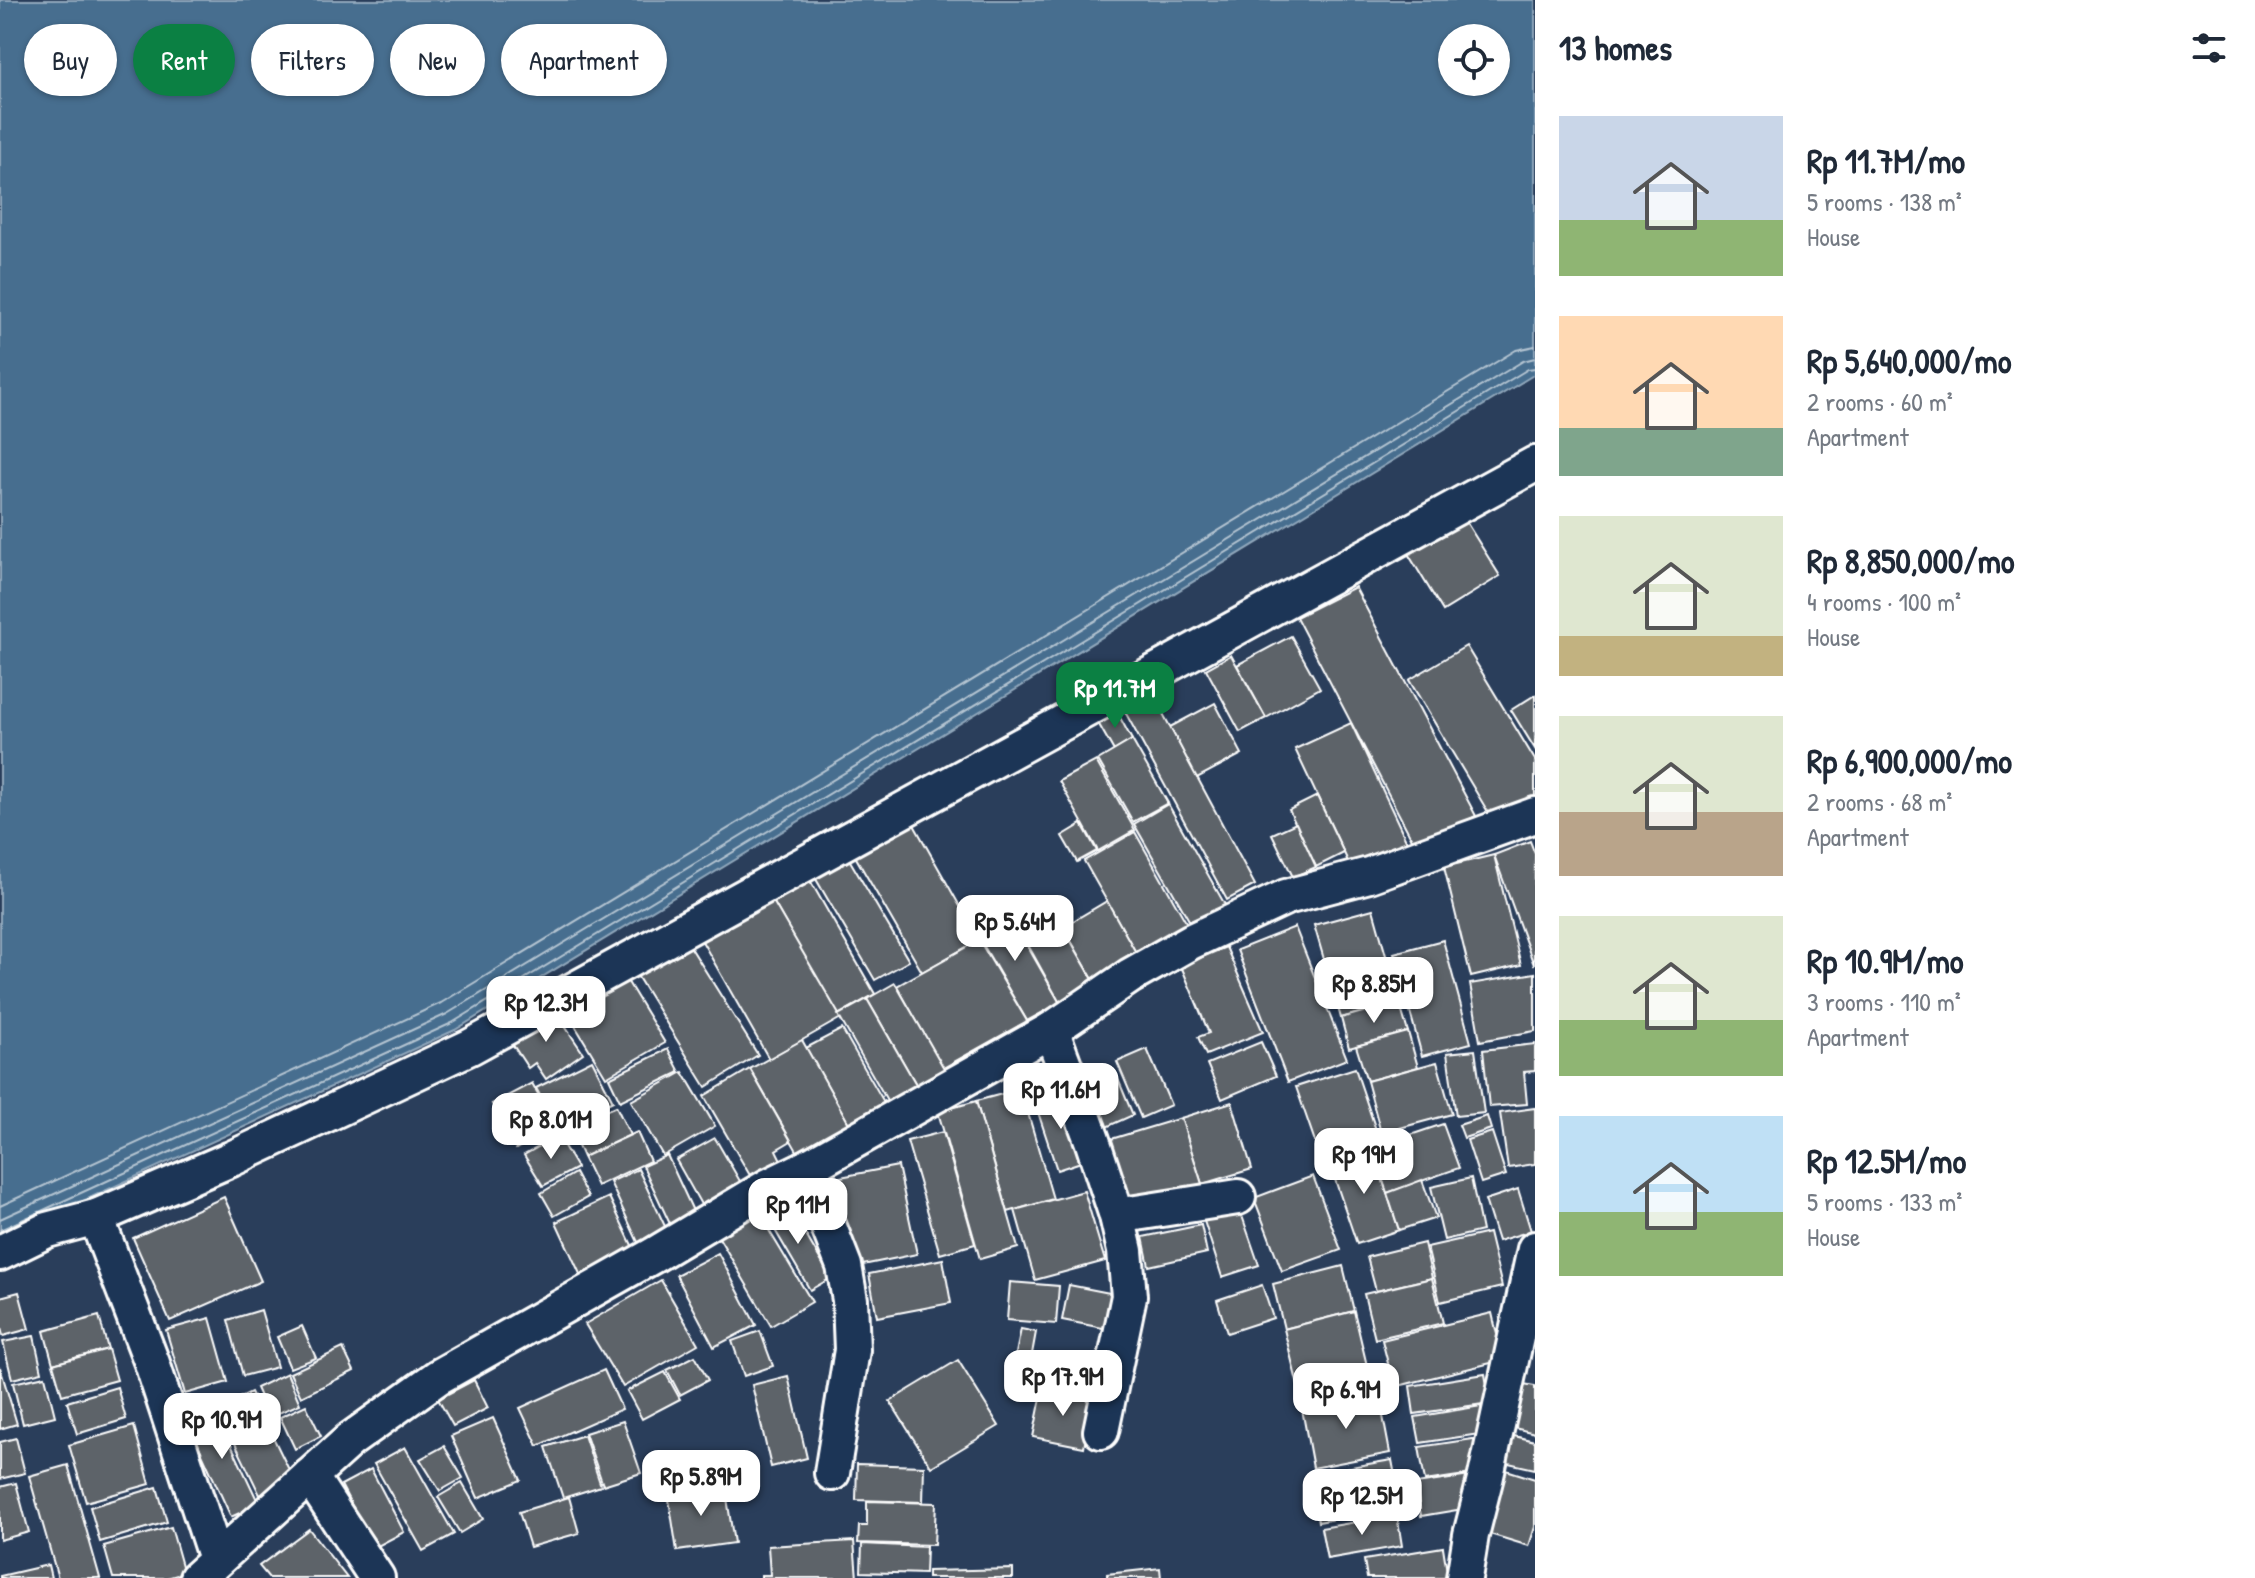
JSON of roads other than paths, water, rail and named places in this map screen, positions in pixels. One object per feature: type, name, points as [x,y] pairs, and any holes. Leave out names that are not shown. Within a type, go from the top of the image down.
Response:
[{"type":"street","points":[[0,1253],[47,1230],[96,1217],[231,1159],[470,1047],[1535,464]]},
{"type":"street","points":[[96,1217],[152,1363],[207,1568],[350,1440],[438,1377],[769,1186],[1051,1030],[1130,976],[1192,941],[1286,897],[1369,875],[1534,818]]},
{"type":"street","points":[[1051,1030],[1092,1140],[1125,1251],[1129,1296],[1101,1431]]},
{"type":"street","points":[[806,1168],[844,1266],[850,1300],[852,1350],[832,1473]]},
{"type":"street","points":[[1117,1216],[1238,1197]]},
{"type":"street","points":[[1464,1578],[1535,1249]]},
{"type":"street","points":[[310,1476],[377,1578]]},
{"type":"water","points":[[0,0],[1535,0],[1535,374],[455,1030],[0,1239]]}]
